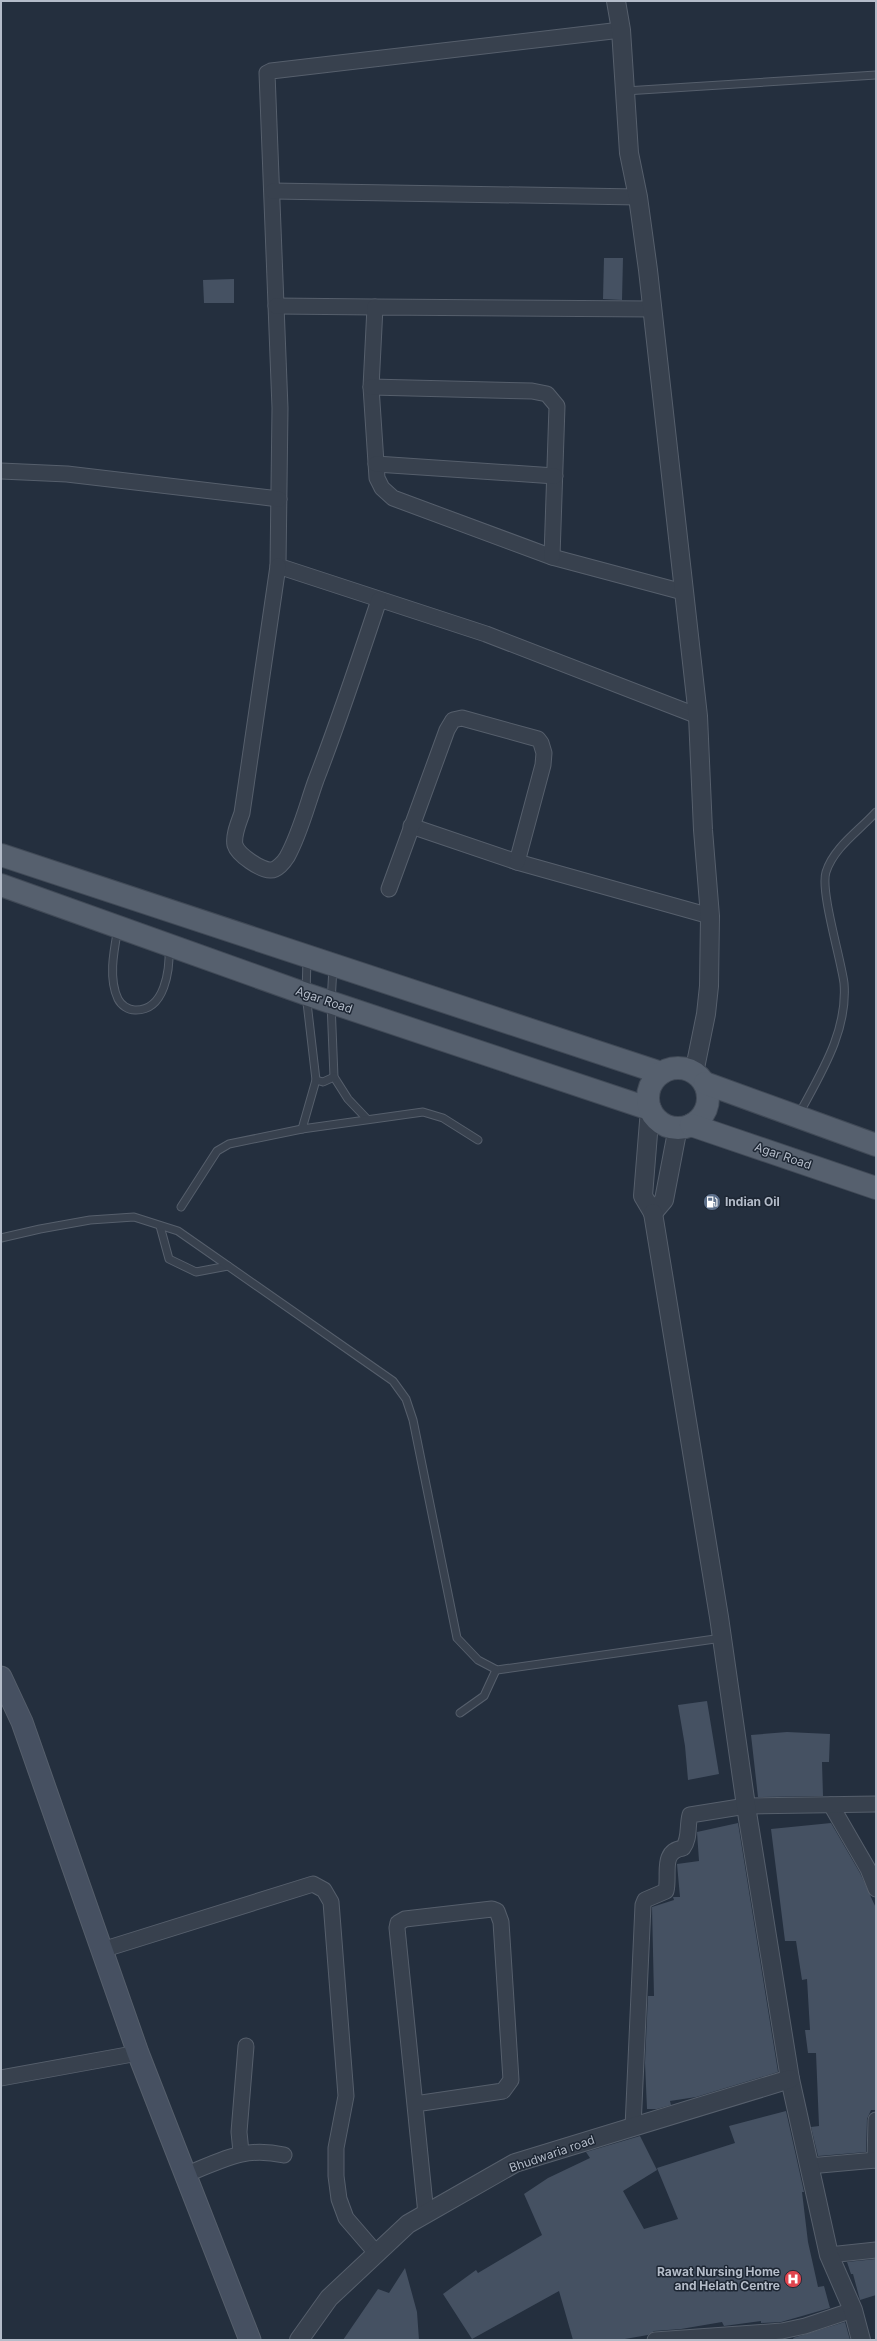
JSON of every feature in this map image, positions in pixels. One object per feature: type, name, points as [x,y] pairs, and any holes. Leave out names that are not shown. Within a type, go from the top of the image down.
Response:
[{"type":"main road","points":[[1,855],[661,1073]]},
{"type":"main road","points":[[22,893],[31,865]]},
{"type":"main road","name":"Agar Road","points":[[1,885],[331,1003],[650,1109],[663,1123],[684,1126],[876,1188]]},
{"type":"main road","points":[[650,1109],[649,1089],[654,1080],[661,1073],[680,1067],[700,1078],[797,1117],[876,1145]]},
{"type":"main road","points":[[684,1126],[705,1112],[708,1102],[700,1078]]},
{"type":"main road","points":[[3,1687],[22,1722],[138,2053],[250,2340]]},
{"type":"street","points":[[616,1],[620,30],[629,153],[638,197],[653,309],[683,592],[698,716],[703,830],[710,916],[709,986],[700,1078]]},
{"type":"street","points":[[379,600],[345,704],[301,822],[286,858],[276,869],[270,871],[249,861],[239,852],[235,845],[242,813],[262,689],[278,566],[280,408],[273,191],[267,75],[269,72],[620,30]]},
{"type":"street","points":[[273,191],[638,197]]},
{"type":"street","points":[[276,306],[653,309]]},
{"type":"street","points":[[375,307],[371,387],[377,478],[382,488],[393,498],[552,557],[683,592]]},
{"type":"street","points":[[371,387],[532,391],[547,394],[557,406],[552,557]]},
{"type":"street","points":[[376,464],[555,476]]},
{"type":"street","points":[[1,471],[67,474],[279,499]]},
{"type":"street","points":[[278,566],[486,634],[698,716]]},
{"type":"street","points":[[389,889],[447,730],[453,720],[472,719],[538,739],[543,748],[543,765],[517,862]]},
{"type":"street","points":[[411,826],[517,862],[710,916]]},
{"type":"street","points":[[650,1109],[643,1196],[654,1213],[722,1638],[746,1806],[790,2079],[829,2255],[853,2310],[861,2340]]},
{"type":"street","points":[[654,1213],[664,1200],[684,1126]]},
{"type":"street","points":[[633,2127],[644,1902],[666,1891],[668,1858],[676,1849],[683,1848],[687,1842],[687,1825],[690,1815],[746,1806],[876,1804]]},
{"type":"street","points":[[830,1805],[868,1869],[876,1889]]},
{"type":"street","points":[[102,1950],[313,1884],[324,1890],[331,1902],[346,2096],[336,2148],[336,2176],[339,2199],[346,2218],[377,2254]]},
{"type":"street","points":[[415,2104],[503,2091],[511,2080],[501,1922],[497,1911],[492,1909],[405,1919],[398,1923],[415,2104],[426,2214]]},
{"type":"street","points":[[241,2152],[239,2132],[246,2046]]},
{"type":"street","points":[[1,2078],[138,2053]]},
{"type":"street","name":"Bhudwaria road","points":[[299,2340],[329,2298],[408,2224],[515,2163],[790,2079]]},
{"type":"street","points":[[809,2166],[876,2160],[876,2120]]},
{"type":"street","points":[[185,2175],[241,2152],[268,2151],[284,2155]]},
{"type":"street","points":[[829,2255],[876,2250]]},
{"type":"street","points":[[655,2340],[782,2331],[805,2326],[853,2310]]},
{"type":"lane","points":[[625,91],[876,75]]},
{"type":"lane","points":[[797,1117],[831,1056],[841,1018],[844,984],[826,893],[825,874],[831,859],[876,812]]},
{"type":"lane","points":[[118,927],[113,959],[114,983],[118,999],[124,1007],[133,1010],[146,1009],[156,1001],[168,975],[169,945]]},
{"type":"lane","points":[[302,1129],[316,1080],[306,994],[307,957]]},
{"type":"lane","points":[[333,965],[331,1003],[334,1077],[348,1098],[367,1119]]},
{"type":"lane","points":[[316,1080],[323,1082],[334,1077]]},
{"type":"lane","points":[[181,1207],[217,1151],[222,1146],[302,1129],[423,1112],[443,1118],[478,1140]]},
{"type":"lane","points":[[1,1238],[90,1220],[134,1218],[178,1231],[393,1382],[406,1399],[413,1420],[457,1638],[478,1660],[496,1670],[722,1638]]},
{"type":"lane","points":[[160,1226],[169,1259],[196,1272],[228,1266]]},
{"type":"lane","points":[[460,1713],[484,1696],[496,1670]]},
{"type":"building","points":[[604,258],[623,258],[622,300],[603,299]]},
{"type":"building","points":[[234,279],[234,303],[204,303],[203,280]]},
{"type":"building","points":[[707,1701],[719,1774],[688,1780],[685,1746],[678,1705]]},
{"type":"building","points":[[787,1732],[830,1734],[829,1762],[822,1762],[823,1796],[758,1797],[751,1735]]},
{"type":"building","points":[[738,1823],[778,2072],[696,2097],[670,2101],[671,2105],[657,2109],[647,2109],[645,2063],[648,1996],[654,1996],[652,1907],[674,1900],[673,1897],[680,1897],[677,1864],[699,1861],[697,1832]]},
{"type":"building","points":[[831,1823],[860,1873],[876,1908],[876,2110],[871,2110],[867,2119],[866,2152],[818,2156],[811,2127],[819,2126],[816,2053],[808,2053],[805,2030],[810,2030],[807,1979],[802,1980],[796,1941],[785,1941],[771,1829]]},
{"type":"building","points":[[786,2111],[804,2192],[802,2192],[808,2242],[818,2287],[824,2286],[830,2308],[781,2322],[761,2323],[761,2321],[724,2326],[722,2322],[681,2329],[654,2331],[648,2335],[619,2340],[573,2340],[559,2291],[472,2339],[443,2294],[476,2270],[478,2273],[542,2235],[524,2194],[548,2178],[590,2158],[586,2152],[640,2136],[657,2170],[623,2191],[644,2229],[678,2219],[657,2168],[735,2143],[729,2126]]},
{"type":"building","points":[[876,2259],[876,2295],[860,2300],[853,2274],[851,2274],[847,2262]]},
{"type":"building","points":[[405,2268],[417,2312],[419,2340],[343,2340],[378,2289],[389,2293]]},
{"type":"building","points":[[845,2322],[850,2340],[794,2340],[793,2338]]},
{"type":"place","name":"Indian Oil","points":[[712,1202]]},
{"type":"place","name":"Rawat Nursing Home and Helath Centre","points":[[793,2279]]}]
